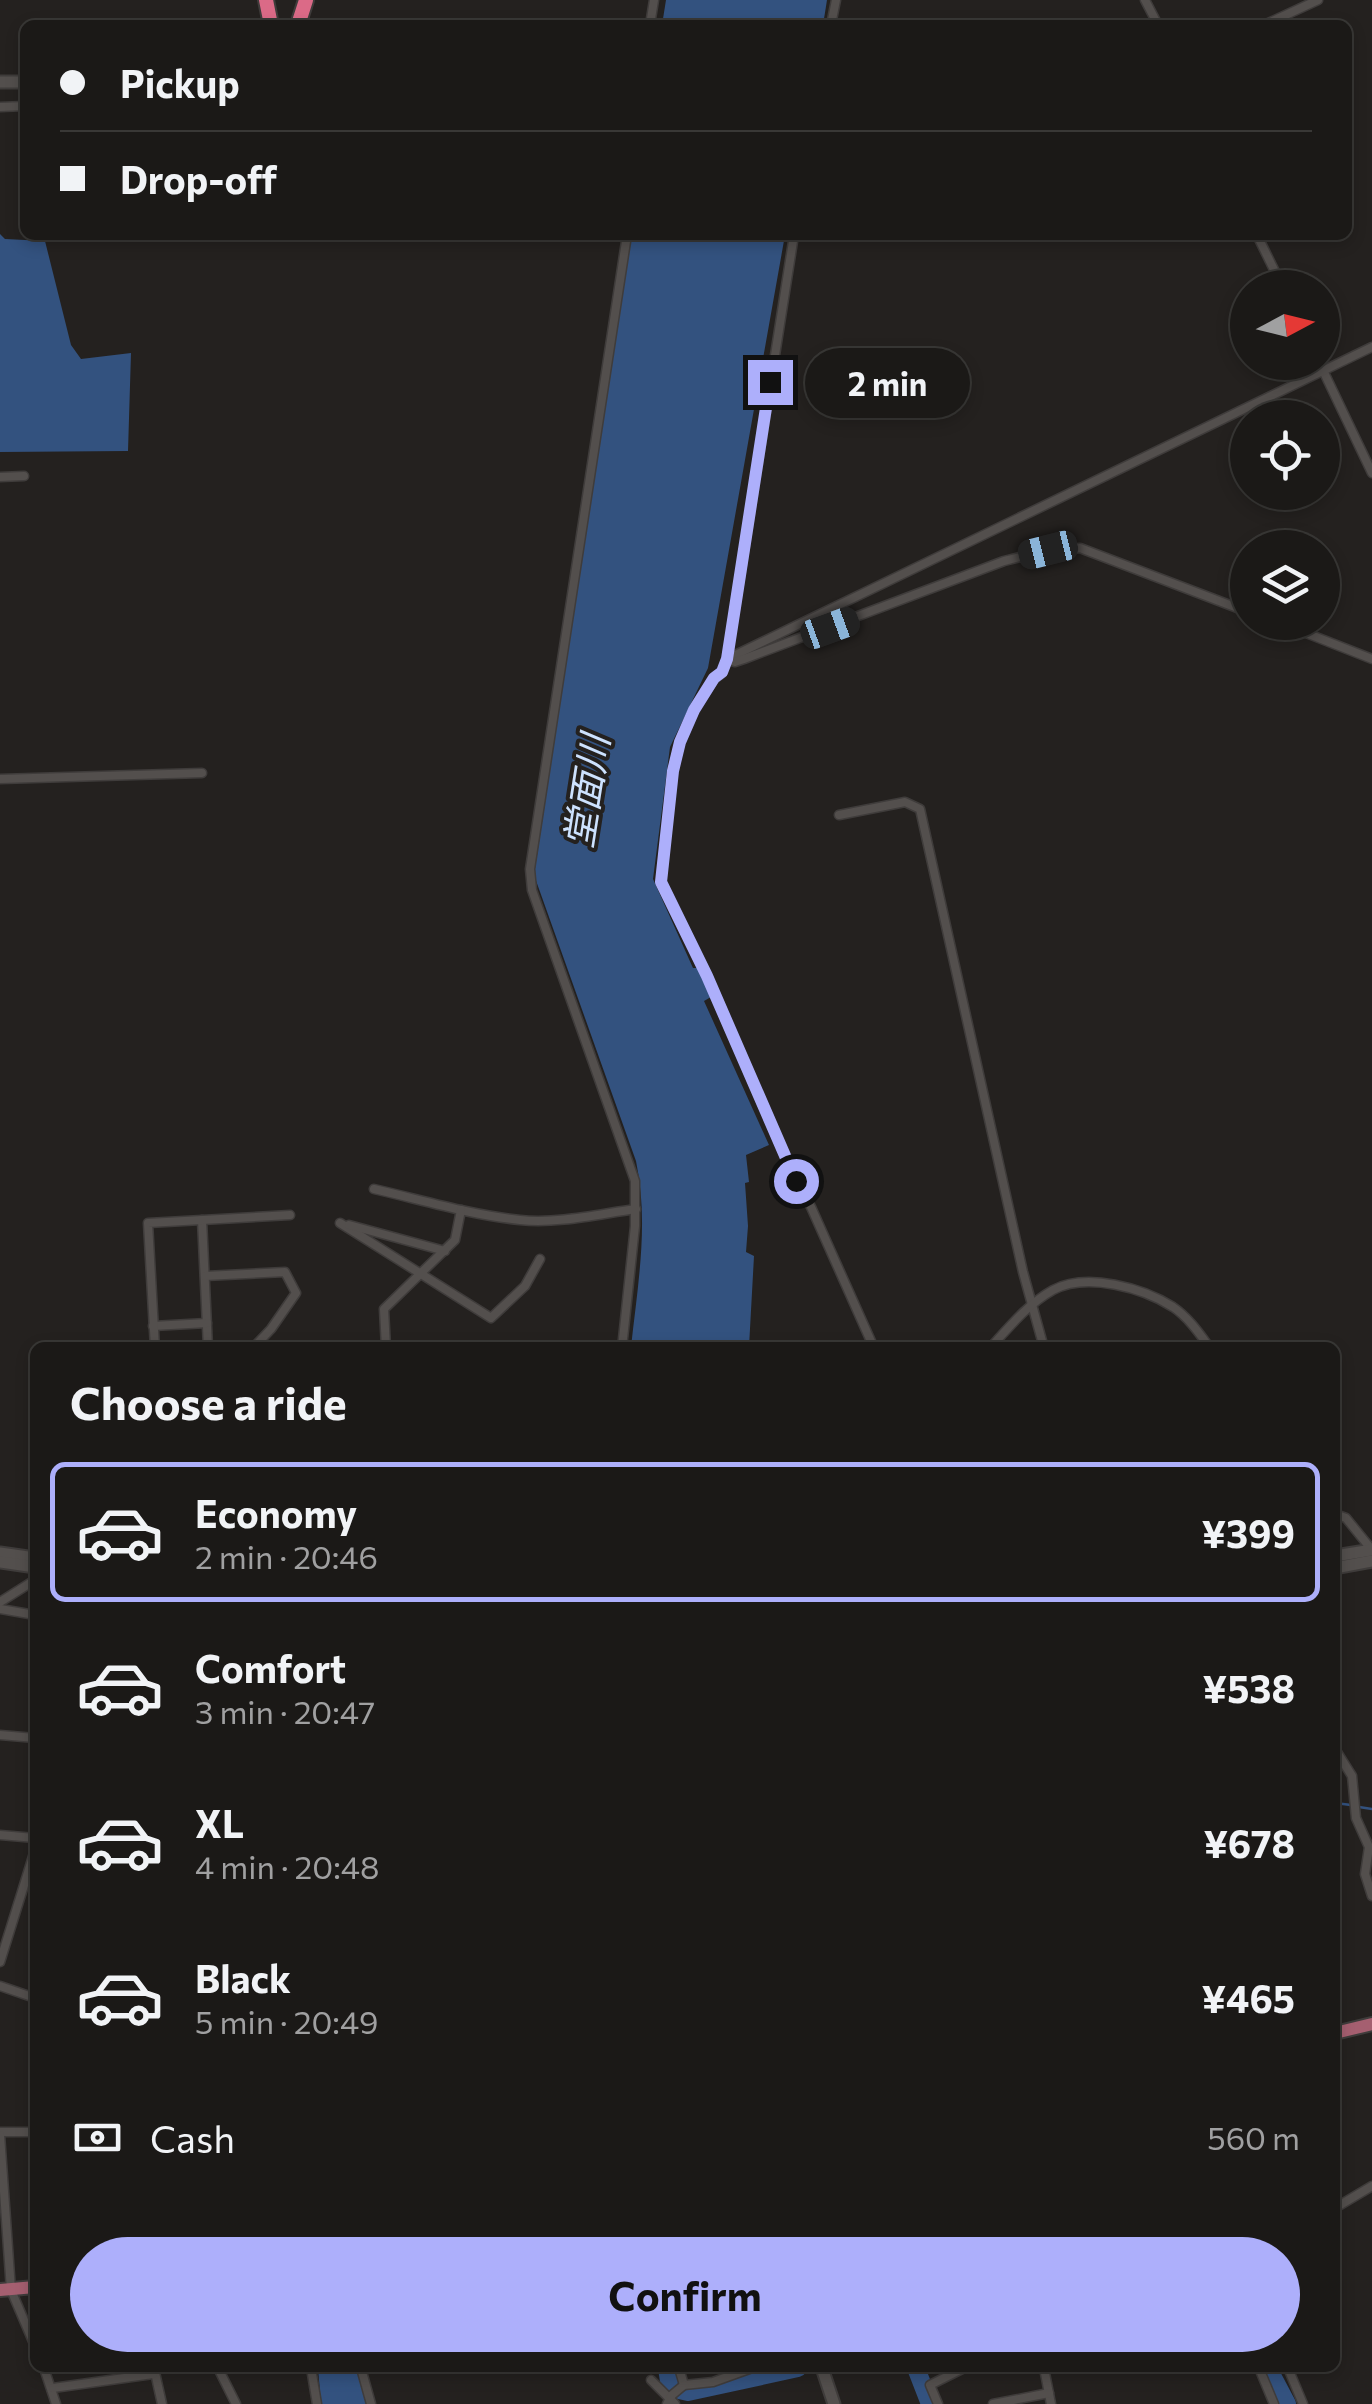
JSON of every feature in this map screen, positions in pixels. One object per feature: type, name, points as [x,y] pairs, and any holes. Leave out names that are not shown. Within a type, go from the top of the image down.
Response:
[{"type":"main road","points":[[1340,2032],[1372,2024]]},
{"type":"main road","points":[[5,2290],[30,2288]]},
{"type":"street","points":[[1275,20],[1318,0]]},
{"type":"street","points":[[623,1342],[636,1208],[635,1182],[532,890],[530,869],[625,240]]},
{"type":"street","points":[[793,240],[727,659],[694,710],[680,742],[673,771],[661,882],[871,1342]]},
{"type":"street","points":[[1259,240],[1274,270]]},
{"type":"street","points":[[1340,359],[1372,347]]},
{"type":"street","points":[[727,659],[1293,380]]},
{"type":"street","points":[[1328,380],[1372,472]]},
{"type":"street","points":[[0,477],[24,476]]},
{"type":"street","points":[[727,659],[744,659],[1004,561],[1061,548],[1080,548],[1230,605]]},
{"type":"street","points":[[1324,640],[1372,659]]},
{"type":"street","points":[[0,778],[202,773]]},
{"type":"street","points":[[839,816],[904,802],[920,808],[1042,1342]]},
{"type":"street","points":[[374,1188],[461,1210],[522,1220],[555,1220],[636,1208]]},
{"type":"street","points":[[386,1342],[384,1309],[455,1240],[461,1210]]},
{"type":"street","points":[[155,1342],[148,1223],[290,1215]]},
{"type":"street","points":[[202,1220],[208,1342]]},
{"type":"street","points":[[445,1250],[340,1223],[492,1318],[525,1286],[540,1259]]},
{"type":"street","points":[[205,1276],[285,1272],[296,1293],[259,1342]]},
{"type":"street","points":[[996,1342],[1031,1304],[1066,1284],[1107,1284],[1176,1308],[1205,1342]]},
{"type":"street","points":[[154,1326],[207,1323]]},
{"type":"street","points":[[1340,1516],[1372,1550],[1340,1555]]},
{"type":"street","points":[[0,1553],[30,1557]]},
{"type":"street","points":[[1340,1567],[1372,1561]]},
{"type":"street","points":[[0,1562],[30,1566]]},
{"type":"street","points":[[0,1605],[30,1584]]},
{"type":"street","points":[[0,1605],[30,1614]]},
{"type":"street","points":[[0,1736],[30,1738]]},
{"type":"street","points":[[1340,1757],[1352,1776],[1356,1818],[1371,1845],[1365,1874],[1372,1896]]},
{"type":"street","points":[[0,1835],[30,1838]]},
{"type":"street","points":[[0,1962],[30,1866]]},
{"type":"street","points":[[0,1986],[30,1996]]},
{"type":"street","points":[[30,2132],[0,2133],[5,2290],[30,2337]]},
{"type":"street","points":[[1340,2205],[1372,2186]]},
{"type":"street","points":[[46,2372],[56,2404]]},
{"type":"street","points":[[53,2388],[148,2372]]},
{"type":"street","points":[[154,2372],[162,2404]]},
{"type":"street","points":[[220,2372],[236,2404]]},
{"type":"street","points":[[312,2372],[317,2404]]},
{"type":"street","points":[[362,2372],[371,2404]]},
{"type":"street","points":[[680,2372],[684,2385]]},
{"type":"street","points":[[652,2380],[671,2402],[684,2385],[713,2382],[741,2372]]},
{"type":"street","points":[[823,2372],[834,2404]]},
{"type":"street","points":[[938,2404],[930,2385],[956,2372]]},
{"type":"street","points":[[1045,2372],[1051,2404]]},
{"type":"street","points":[[1261,2372],[1274,2404]]},
{"type":"street","points":[[1290,2372],[1303,2404]]},
{"type":"street","points":[[993,2404],[1048,2393]]},
{"type":"water","points":[[666,0],[827,0],[824,20],[663,20]]},
{"type":"water","points":[[0,234],[5,239],[45,241],[71,345],[81,359],[131,353],[128,451],[0,452]]},
{"type":"water","name":"堂面川","points":[[630,240],[784,240],[708,668],[670,747],[653,879],[693,968],[698,968],[711,997],[704,1001],[769,1145],[746,1155],[746,1252],[754,1256],[749,1342],[632,1342],[642,1230],[636,1161],[534,875]]},
{"type":"water","points":[[318,2372],[359,2372],[369,2404],[321,2404]]},
{"type":"waterway","points":[[1340,1804],[1351,1805]]},
{"type":"waterway","points":[[1359,1807],[1372,1809]]},
{"type":"waterway","points":[[668,2372],[670,2388],[688,2392],[780,2372]]},
{"type":"waterway","points":[[918,2372],[930,2404]]},
{"type":"waterway","points":[[1270,2372],[1287,2404]]},
{"type":"route","points":[[770,382],[727,659],[694,710],[680,742],[660,876],[796,1181]]}]
